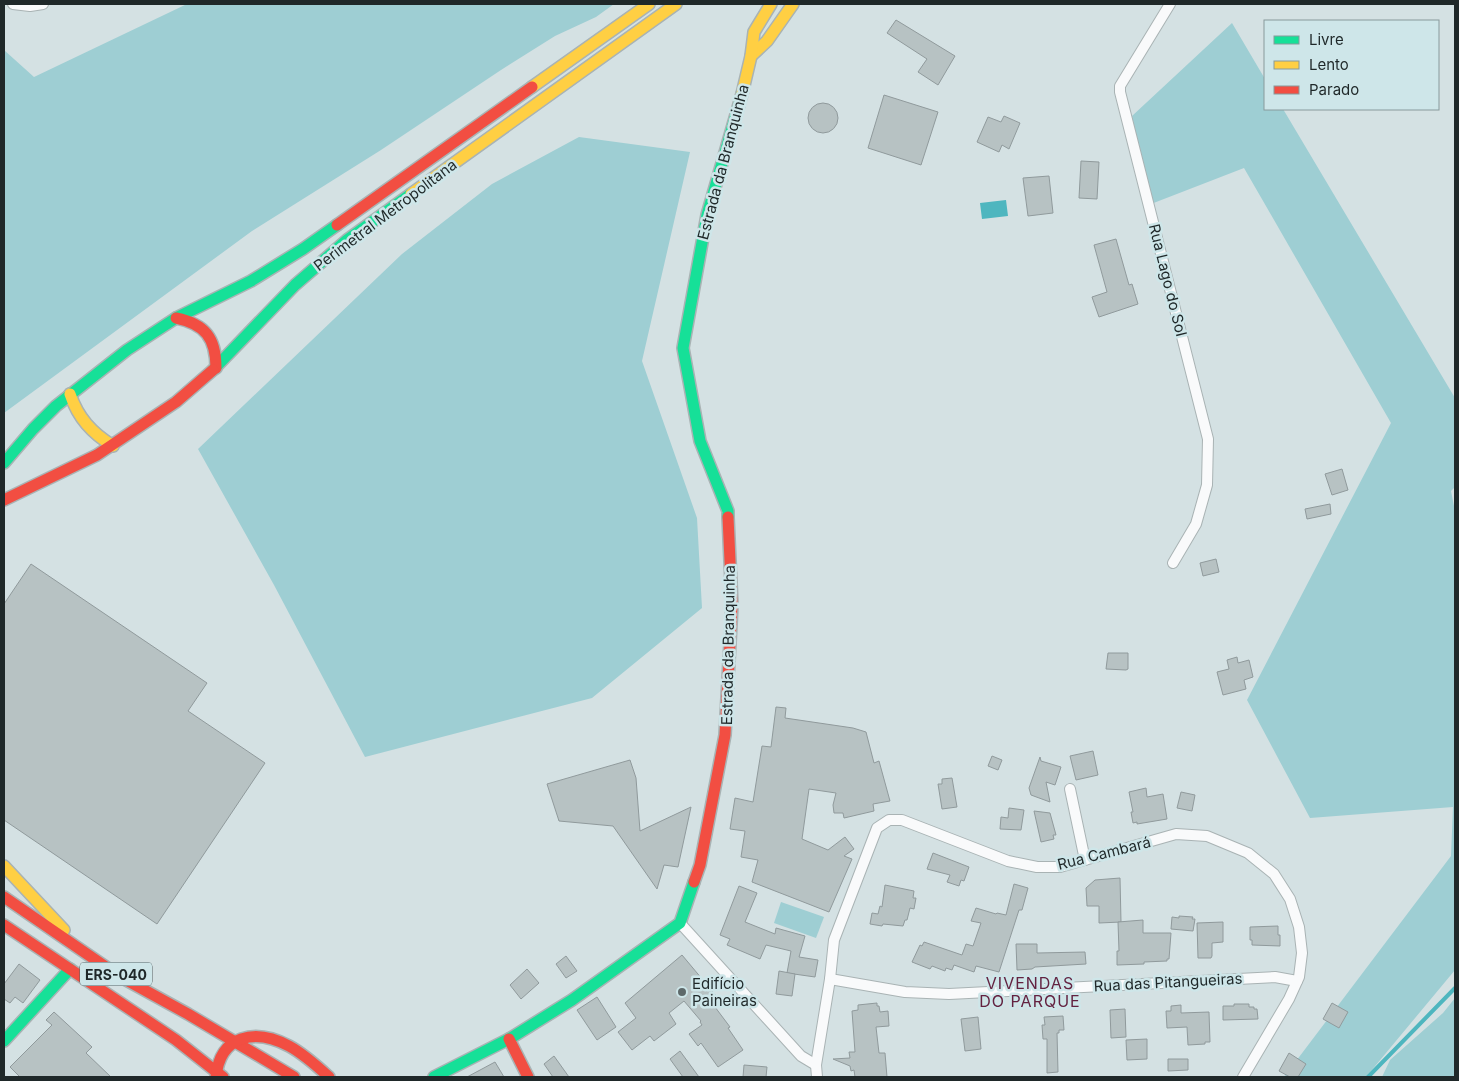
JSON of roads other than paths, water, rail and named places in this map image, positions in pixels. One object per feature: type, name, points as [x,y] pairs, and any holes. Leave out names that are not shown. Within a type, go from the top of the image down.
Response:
[{"type":"main road","name":"Perimetral Metropolitana","points":[[4,464],[33,429],[70,394],[127,350],[176,318],[251,281],[304,249],[648,4]]},
{"type":"main road","name":"Perimetral Metropolitana","points":[[4,500],[82,464],[113,446],[176,402],[216,368],[294,285],[346,240],[676,4]]},
{"type":"main road","name":"Estrada da Branquinha","points":[[680,923],[700,866],[725,735],[732,605],[728,511],[700,441],[683,348],[707,215],[751,56],[754,32],[771,4]]},
{"type":"main road","name":"Estrada da Branquinha","points":[[751,56],[767,41],[793,4]]},
{"type":"main road","points":[[176,318],[191,321],[210,336],[216,351],[216,368]]},
{"type":"main road","points":[[70,394],[77,411],[87,427],[113,446]]},
{"type":"main road","points":[[4,866],[84,952]]},
{"type":"main road","name":"ERS-040","points":[[4,897],[119,976],[294,1077]]},
{"type":"main road","points":[[434,1077],[509,1039],[572,1000],[680,923]]},
{"type":"main road","name":"ERS-040","points":[[4,925],[176,1040],[218,1076]]},
{"type":"main road","points":[[4,1041],[70,968]]},
{"type":"main road","points":[[218,1076],[223,1051],[226,1047],[234,1042],[248,1038],[268,1038],[283,1044],[307,1058],[329,1077]]},
{"type":"main road","points":[[509,1039],[528,1077]]},
{"type":"street","points":[[13,4],[30,6],[42,4]]},
{"type":"street","name":"Rua Lago do Sol","points":[[1170,4],[1120,86],[1120,92],[1208,439],[1208,485],[1196,524],[1173,563]]},
{"type":"street","points":[[1070,789],[1085,860]]},
{"type":"street","name":"Rua Cambará","points":[[817,1077],[816,1065],[830,979],[834,940],[877,828],[889,820],[902,820],[1008,861],[1037,867],[1060,867],[1176,834],[1207,836],[1248,853],[1274,874],[1290,898],[1299,927],[1302,953],[1297,981],[1289,999],[1243,1077]]},
{"type":"street","points":[[680,923],[801,1056],[816,1065]]},
{"type":"street","name":"Rua das Pitangueiras","points":[[830,979],[905,992],[949,994],[1275,977],[1297,981]]},
{"type":"water","points":[[1006,200],[1008,216],[982,219],[980,203]]},
{"type":"waterway","points":[[1368,1077],[1455,988]]},
{"type":"place","name":"Edifício Paineiras","points":[[682,992]]},
{"type":"district","name":"VIVENDAS DO PARQUE","points":[[1030,992]]}]
